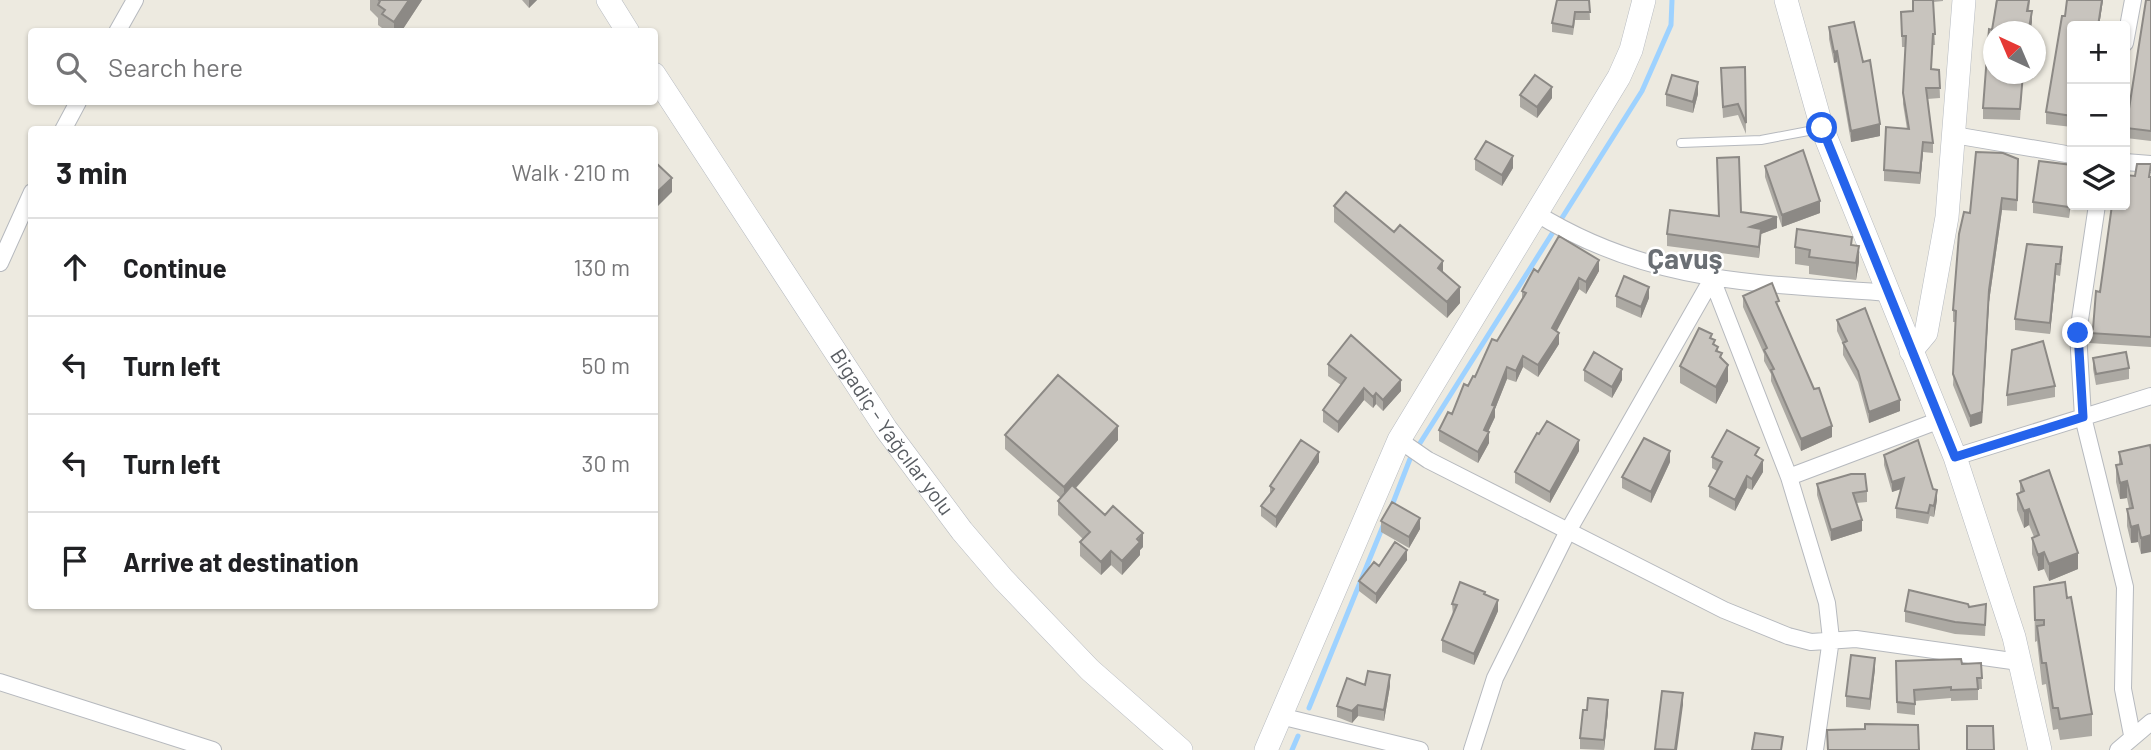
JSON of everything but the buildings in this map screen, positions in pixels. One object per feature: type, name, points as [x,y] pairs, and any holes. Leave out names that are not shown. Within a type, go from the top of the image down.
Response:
[{"type":"street","points":[[119,28],[135,0]]},
{"type":"street","points":[[608,0],[626,28]]},
{"type":"street","points":[[1266,750],[1403,443],[1540,215],[1619,77],[1631,50],[1644,0]]},
{"type":"street","points":[[1786,0],[1822,128],[1891,293],[1911,351],[1955,457],[2019,662],[2040,750]]},
{"type":"street","points":[[1911,351],[1926,333],[1947,217],[1964,0]]},
{"type":"street","points":[[2129,21],[2133,0]]},
{"type":"street","name":"Bigadiç - Yağcılar yolu","points":[[658,80],[886,429],[962,531],[1003,579],[1090,670],[1181,750]]},
{"type":"street","points":[[65,126],[76,105]]},
{"type":"street","points":[[1954,135],[2067,154]]},
{"type":"street","points":[[2130,162],[2151,164]]},
{"type":"street","points":[[0,262],[28,201]]},
{"type":"street","points":[[2096,210],[2078,333],[2083,417],[2126,587],[2123,690],[2132,735]]},
{"type":"street","points":[[1540,215],[1562,229],[1650,265],[1712,279],[1891,293]]},
{"type":"street","points":[[1712,279],[1789,477],[1827,603],[1831,639],[1815,750]]},
{"type":"street","points":[[1472,750],[1495,678],[1568,531],[1712,279]]},
{"type":"street","points":[[1955,457],[2151,396]]},
{"type":"street","points":[[1789,477],[1940,420]]},
{"type":"street","points":[[1403,443],[1428,460],[1724,610],[1798,639],[1811,642],[1856,639],[2019,662]]},
{"type":"street","points":[[0,682],[213,750]]},
{"type":"street","points":[[1280,716],[1420,750]]},
{"type":"street","points":[[2118,750],[2132,735],[2151,722]]},
{"type":"lane","points":[[1681,143],[1735,142],[1822,128]]},
{"type":"waterway","points":[[1391,508],[1410,459],[1642,91],[1671,25],[1672,0]]},
{"type":"waterway","points":[[1309,708],[1383,526]]},
{"type":"waterway","points":[[1292,750],[1298,736]]},
{"type":"district","name":"Çavuş","points":[[1685,259]]},
{"type":"route","points":[[1822,128],[1891,293],[1911,351],[1955,457],[2083,417],[2078,333]]}]
